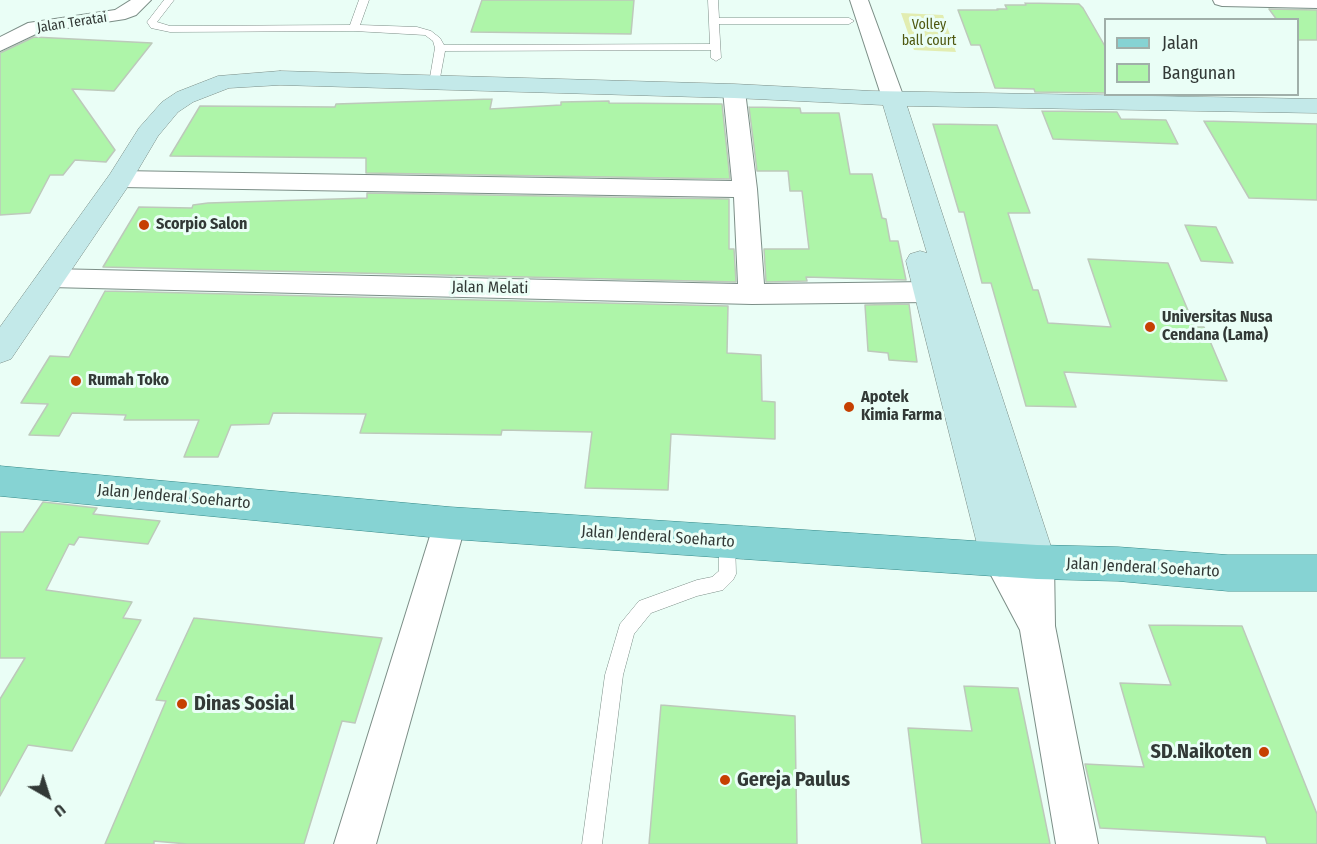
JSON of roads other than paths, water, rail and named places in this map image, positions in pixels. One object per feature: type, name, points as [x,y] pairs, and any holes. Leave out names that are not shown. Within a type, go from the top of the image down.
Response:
[{"type":"main road","name":"Jalan Jenderal Soeharto","points":[[0,481],[450,523],[1000,560],[1118,564],[1228,573],[1317,573]]},
{"type":"street","name":"Jalan Teratai","points":[[0,45],[35,27],[106,18],[129,11],[142,0]]},
{"type":"street","points":[[843,0],[849,21],[882,98],[1037,562],[1037,627],[1077,844]]},
{"type":"street","points":[[859,0],[929,292],[1000,560],[1037,627]]},
{"type":"street","points":[[1222,0],[1317,2]]},
{"type":"street","points":[[35,27],[56,7]]},
{"type":"street","points":[[0,351],[120,179],[148,133],[170,107],[203,88],[226,81],[280,78],[734,91],[882,98],[1317,106]]},
{"type":"street","points":[[734,91],[745,189],[752,294]]},
{"type":"street","points":[[120,179],[745,189]]},
{"type":"street","name":"Jalan Melati","points":[[50,278],[752,294],[929,292]]},
{"type":"street","points":[[356,844],[450,523]]},
{"type":"lane","points":[[169,0],[153,22],[154,26],[170,29],[354,28],[417,30],[428,33],[437,40],[440,48],[434,83]]},
{"type":"lane","points":[[354,28],[364,0]]},
{"type":"lane","points":[[713,0],[716,58]]},
{"type":"lane","points":[[714,21],[849,21]]},
{"type":"lane","points":[[440,48],[715,47]]},
{"type":"lane","points":[[592,844],[614,675],[626,630],[645,607],[697,588],[717,584],[727,574],[727,542]]},
{"type":"place","name":"Scorpio Salon","points":[[144,225]]},
{"type":"place","name":"Universitas Nusa Cendana (Lama)","points":[[1150,327]]},
{"type":"place","name":"Rumah Toko","points":[[76,381]]},
{"type":"place","name":"Apotek Kimia Farma","points":[[849,407]]},
{"type":"place","name":"Dinas Sosial","points":[[182,704]]},
{"type":"place","name":"SD.Naikoten","points":[[1264,752]]},
{"type":"place","name":"Gereja Paulus","points":[[725,780]]},
{"type":"park label","name":"Volley ball court","points":[[929,34]]}]
